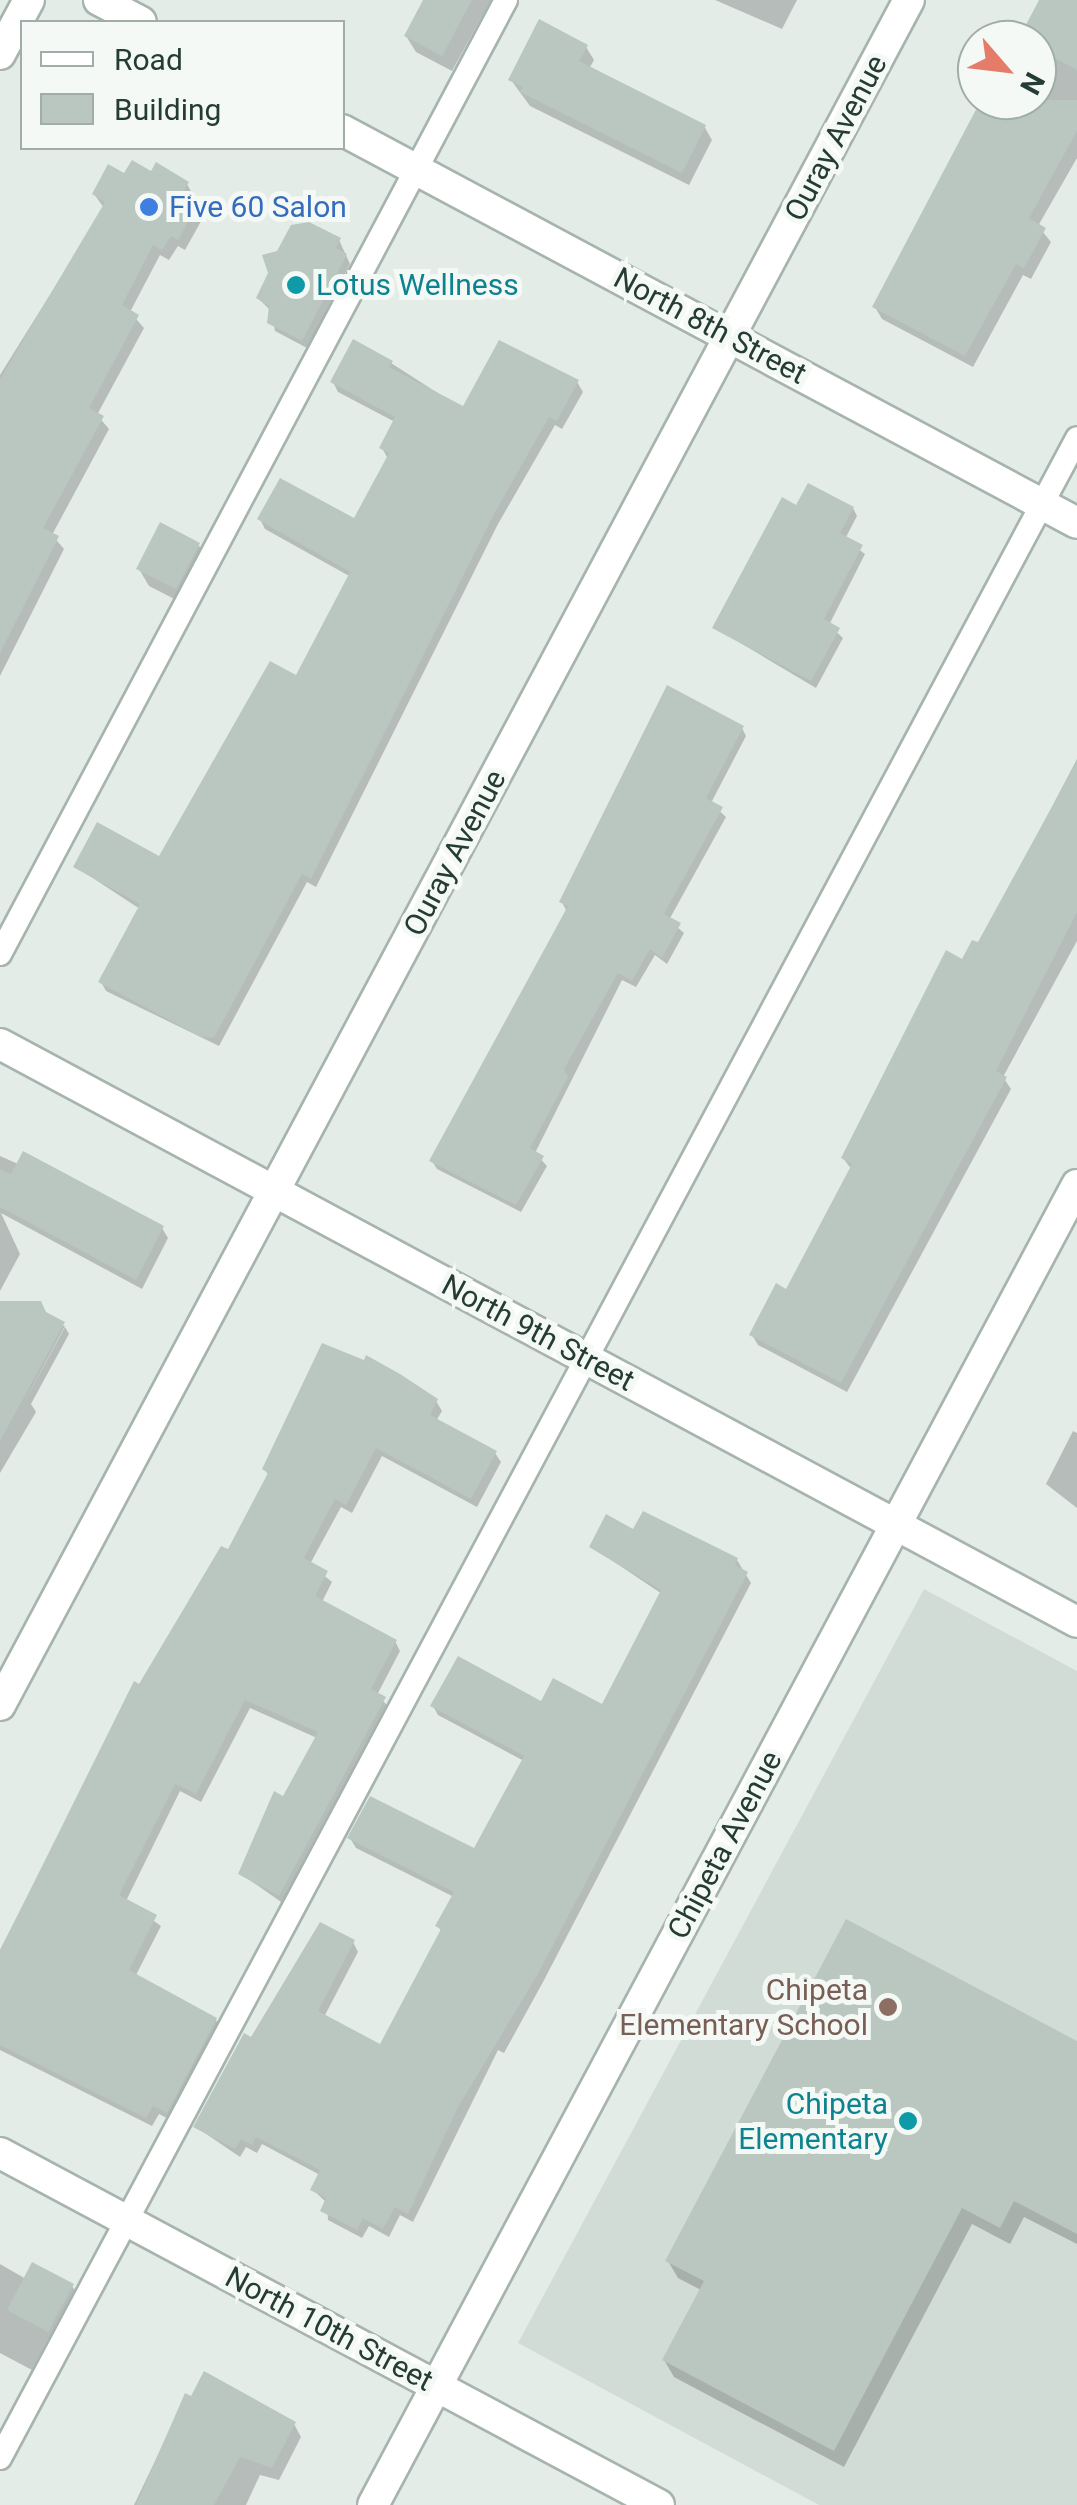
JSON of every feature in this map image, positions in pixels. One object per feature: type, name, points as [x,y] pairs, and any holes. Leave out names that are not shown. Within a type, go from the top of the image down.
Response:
[{"type":"street","points":[[0,54],[29,0]]},
{"type":"street","points":[[99,0],[137,20]]},
{"type":"street","name":"Ouray Avenue","points":[[0,1705],[909,0]]},
{"type":"street","name":"North 8th Street","points":[[345,132],[1077,523]]},
{"type":"street","name":"North 9th Street","points":[[0,1044],[1077,1622]]},
{"type":"street","name":"Chipeta Avenue","points":[[373,2505],[1077,1185]]},
{"type":"street","name":"North 10th Street","points":[[0,2153],[659,2505]]},
{"type":"lane","points":[[0,954],[506,0]]},
{"type":"lane","points":[[0,2458],[583,1357],[1077,438]]},
{"type":"shaded area","name":"Chipeta Elementary School","points":[[924,1589],[1077,1671],[1077,2505],[819,2505],[518,2343]]},
{"type":"building","points":[[423,0],[472,0],[442,56],[404,36]]},
{"type":"building","points":[[1039,0],[1077,0],[1077,70],[1057,59],[1057,20],[1028,20]]},
{"type":"building","points":[[539,19],[588,45],[579,61],[706,125],[682,173],[520,92],[523,87],[508,80]]},
{"type":"building","points":[[1057,100],[1077,100],[1077,131],[1029,218],[1046,228],[1024,268],[1016,264],[965,356],[872,307],[970,120],[1057,120]]},
{"type":"building","points":[[132,160],[151,171],[156,162],[189,182],[183,192],[199,202],[178,240],[171,236],[162,250],[153,245],[122,305],[139,315],[89,408],[104,416],[43,528],[59,536],[0,653],[0,379],[105,202],[92,194],[108,164],[124,173]]},
{"type":"building","name":"Lotus Wellness","points":[[309,222],[341,238],[336,248],[347,254],[302,341],[267,323],[269,306],[256,298],[268,273],[262,255],[277,251],[291,225]]},
{"type":"building","points":[[353,339],[393,361],[389,367],[463,406],[499,340],[579,380],[557,421],[549,417],[494,514],[311,879],[302,874],[214,1038],[201,1037],[98,982],[140,904],[73,867],[97,822],[159,856],[270,661],[296,675],[350,572],[257,519],[280,478],[354,518],[389,453],[379,448],[395,417],[330,382]]},
{"type":"building","points":[[808,483],[854,507],[840,533],[863,545],[824,619],[840,628],[811,681],[712,628],[782,497],[796,505]]},
{"type":"building","points":[[160,522],[200,543],[176,589],[136,569]]},
{"type":"building","points":[[667,685],[744,726],[706,798],[723,807],[664,914],[681,923],[662,958],[650,949],[632,981],[618,973],[564,1069],[568,1077],[530,1148],[544,1156],[516,1205],[429,1161],[568,906],[559,902]]},
{"type":"building","points":[[1077,761],[1077,912],[996,1071],[1007,1077],[841,1383],[749,1335],[776,1283],[786,1289],[852,1164],[841,1158],[946,950],[962,959],[972,940],[978,942]]},
{"type":"building","points":[[23,1151],[164,1226],[136,1280],[0,1207],[0,1169],[11,1174]]},
{"type":"building","points":[[0,1301],[41,1301],[46,1312],[65,1322],[0,1441]]},
{"type":"building","points":[[322,1343],[364,1360],[366,1355],[400,1374],[438,1399],[430,1415],[497,1451],[471,1499],[376,1448],[346,1505],[335,1499],[304,1558],[328,1571],[315,1596],[397,1640],[371,1689],[386,1697],[279,1896],[238,1874],[274,1791],[283,1796],[318,1732],[245,1700],[196,1794],[175,1784],[119,1895],[157,1915],[129,1970],[217,2018],[167,2113],[153,2106],[146,2118],[0,2045],[0,1951],[134,1681],[139,1684],[221,1546],[228,1549],[268,1473],[262,1469]]},
{"type":"building","points":[[643,1511],[738,1558],[735,1565],[748,1572],[539,1972],[458,2107],[408,2214],[395,2207],[383,2229],[363,2218],[357,2230],[320,2211],[326,2198],[310,2190],[320,2170],[256,2137],[252,2145],[241,2139],[235,2149],[193,2127],[244,2033],[251,2037],[320,1922],[355,1940],[318,2011],[380,2044],[441,1929],[435,1926],[454,1892],[347,1838],[370,1796],[474,1848],[524,1756],[430,1706],[458,1656],[541,1701],[553,1678],[602,1704],[661,1590],[589,1547],[606,1514],[633,1529]]},
{"type":"building","name":"Chipeta Elementary","points":[[846,1919],[1077,2041],[1077,2234],[1014,2201],[1000,2228],[962,2208],[834,2451],[662,2360],[704,2281],[665,2261]]},
{"type":"building","points":[[32,2262],[74,2284],[48,2332],[7,2310]]},
{"type":"building","points":[[204,2371],[296,2422],[272,2468],[240,2457],[214,2505],[136,2505],[185,2393],[191,2396]]},
{"type":"place","name":"Five 60 Salon","points":[[149,207]]},
{"type":"place","name":"Lotus Wellness","points":[[296,285]]},
{"type":"place","name":"Chipeta Elementary School","points":[[888,2007]]},
{"type":"place","name":"Chipeta Elementary","points":[[908,2121]]}]
